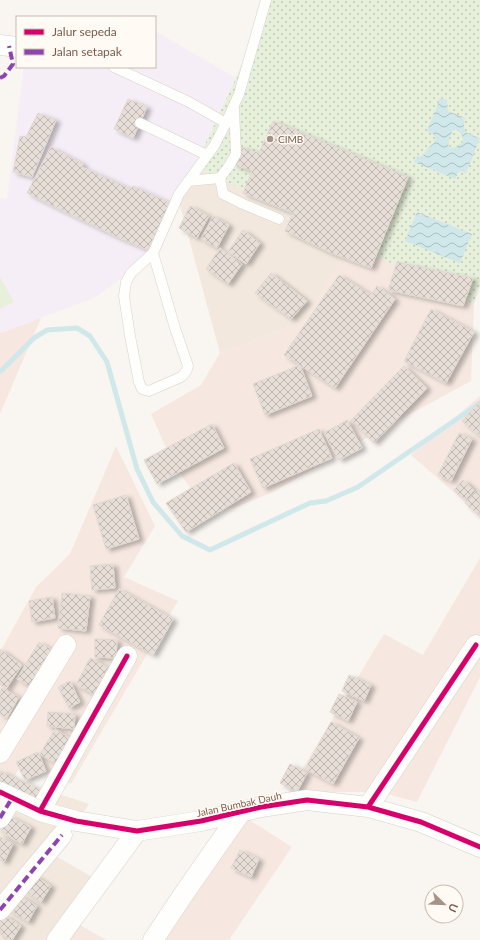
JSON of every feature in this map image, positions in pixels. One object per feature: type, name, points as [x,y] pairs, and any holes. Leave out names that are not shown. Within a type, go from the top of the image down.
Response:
[{"type":"street","points":[[0,45],[16,46]]},
{"type":"street","points":[[0,753],[66,644]]},
{"type":"street","points":[[368,807],[476,645]]},
{"type":"street","points":[[40,811],[127,656]]},
{"type":"street","points":[[0,818],[6,795]]},
{"type":"street","name":"Jalan Bumbak Dauh","points":[[6,795],[40,811],[76,821],[137,831],[201,821],[307,800],[368,807],[421,822],[480,847]]},
{"type":"street","points":[[153,940],[241,812]]},
{"type":"street","points":[[57,940],[137,831]]},
{"type":"street","points":[[0,910],[62,835]]},
{"type":"lane","points":[[153,253],[188,366],[185,374],[181,378],[149,391],[142,388],[139,382],[124,296],[126,282],[131,273],[153,253],[179,194],[214,146],[226,123],[239,94],[266,0]]},
{"type":"lane","points":[[116,68],[189,102],[226,123]]},
{"type":"lane","points":[[234,105],[236,154],[220,178],[223,194],[279,219]]},
{"type":"lane","points":[[140,123],[207,155]]},
{"type":"lane","points":[[188,181],[220,178]]},
{"type":"shaded area","points":[[156,32],[236,78],[154,255],[94,298],[0,333],[0,199],[7,198],[24,68],[156,68]]},
{"type":"shaded area","points":[[195,166],[351,243],[305,321],[220,353],[179,202]]},
{"type":"shaded area","points":[[351,243],[474,304],[471,381],[386,427],[275,491],[234,508],[205,506],[175,468],[151,414],[201,385],[220,353],[305,321]]},
{"type":"shaded area","points":[[41,318],[0,414],[0,333]]},
{"type":"shaded area","points":[[480,396],[480,515],[411,455]]},
{"type":"shaded area","points":[[116,446],[155,526],[124,577],[178,601],[71,784],[23,759],[15,776],[0,766],[0,652],[36,587],[70,554]]},
{"type":"shaded area","points":[[480,558],[480,677],[417,802],[379,792],[326,792],[284,799],[384,634],[423,655]]},
{"type":"shaded area","points":[[0,766],[34,791],[65,796],[89,804],[54,855],[92,877],[65,916],[44,940],[0,940]]},
{"type":"shaded area","points":[[246,818],[292,847],[229,940],[161,940]]},
{"type":"shaded area","points":[[65,916],[106,940],[44,940]]},
{"type":"green space","points":[[269,0],[480,0],[480,286],[474,304],[195,166],[236,78]]},
{"type":"green space","points":[[0,277],[14,302],[0,309]]},
{"type":"water","points":[[440,98],[447,100],[448,111],[465,118],[464,127],[466,132],[480,138],[466,173],[459,171],[455,179],[414,162],[417,156],[422,156],[425,153],[436,138],[433,134],[427,131]],"holes":[[[454,130],[458,130],[462,135],[463,140],[460,144],[452,148],[448,147],[452,133]]]},
{"type":"water","points":[[417,212],[472,234],[460,263],[405,241]]},
{"type":"building","points":[[128,99],[147,107],[133,138],[114,129]]},
{"type":"building","points":[[38,113],[56,120],[32,177],[13,172],[20,136],[26,137]]},
{"type":"building","points":[[273,121],[408,177],[371,268],[331,253],[285,231],[293,213],[243,193],[252,171],[234,164],[241,147],[259,153]]},
{"type":"building","points":[[51,147],[83,164],[82,167],[131,189],[133,186],[170,203],[148,250],[113,235],[27,193]]},
{"type":"building","points":[[190,206],[209,216],[197,238],[179,228]]},
{"type":"building","points":[[213,216],[229,225],[217,248],[201,239]]},
{"type":"building","points":[[243,230],[260,243],[246,264],[228,252]]},
{"type":"building","points":[[220,248],[242,264],[228,284],[206,269]]},
{"type":"building","points":[[397,262],[473,278],[463,306],[388,290]]},
{"type":"building","points":[[271,273],[307,301],[291,319],[255,293]]},
{"type":"building","points":[[339,275],[371,295],[377,286],[395,299],[335,388],[284,355]]},
{"type":"building","points":[[431,309],[474,332],[446,383],[404,361]]},
{"type":"building","points":[[300,365],[312,396],[265,415],[253,384]]},
{"type":"building","points":[[404,366],[427,388],[374,443],[351,420]]},
{"type":"building","points":[[480,401],[480,435],[479,436],[462,421]]},
{"type":"building","points":[[347,420],[362,448],[339,460],[324,433]]},
{"type":"building","points":[[212,424],[224,448],[157,484],[144,460]]},
{"type":"building","points":[[319,429],[332,458],[263,488],[250,459]]},
{"type":"building","points":[[459,433],[472,439],[451,481],[438,475]]},
{"type":"building","points":[[234,463],[251,492],[186,532],[166,503]]},
{"type":"building","points":[[463,480],[474,490],[465,500],[454,490]]},
{"type":"building","points":[[477,490],[480,493],[479,516],[465,503]]},
{"type":"building","points":[[126,495],[139,539],[106,549],[93,505]]},
{"type":"building","points":[[113,564],[115,588],[92,590],[90,566]]},
{"type":"building","points":[[119,589],[173,619],[153,655],[99,625]]},
{"type":"building","points":[[62,593],[90,596],[86,631],[58,628]]},
{"type":"building","points":[[52,597],[55,618],[32,622],[29,601]]},
{"type":"building","points":[[95,639],[117,640],[116,658],[95,657]]},
{"type":"building","points":[[39,642],[58,653],[36,690],[17,679]]},
{"type":"building","points":[[0,649],[22,665],[6,689],[0,684]]},
{"type":"building","points":[[90,658],[115,671],[101,698],[76,685]]},
{"type":"building","points":[[349,675],[371,685],[364,701],[342,691]]},
{"type":"building","points":[[70,681],[80,702],[69,708],[58,687]]},
{"type":"building","points":[[2,688],[19,697],[7,718],[0,714],[0,691]]},
{"type":"building","points":[[339,694],[357,702],[348,721],[330,712]]},
{"type":"building","points":[[48,712],[75,714],[74,729],[47,726]]},
{"type":"building","points":[[331,722],[359,738],[333,784],[305,769]]},
{"type":"building","points":[[55,729],[75,741],[60,767],[40,754]]},
{"type":"building","points":[[38,752],[46,771],[25,780],[16,762]]},
{"type":"building","points":[[290,764],[307,773],[297,792],[280,783]]},
{"type":"building","points":[[0,771],[46,792],[39,806],[0,788]]},
{"type":"building","points":[[9,816],[31,827],[22,844],[1,832]]},
{"type":"building","points":[[0,837],[13,844],[4,862],[0,860]]},
{"type":"building","points":[[240,850],[259,859],[251,877],[231,868]]},
{"type":"building","points":[[34,875],[51,886],[41,902],[24,890]]},
{"type":"building","points":[[19,895],[37,906],[28,922],[9,910]]},
{"type":"building","points":[[4,915],[21,926],[12,940],[9,940],[0,934],[0,921]]},
{"type":"waterway","points":[[0,371],[34,338],[47,330],[77,328],[90,336],[107,362],[137,469],[153,502],[182,536],[210,550],[310,503],[326,501],[358,487],[480,403]]},
{"type":"marked path","points":[[0,78],[4,76],[13,64],[9,46]]},
{"type":"marked path","points":[[0,818],[12,798]]},
{"type":"marked path","points":[[0,910],[62,835]]},
{"type":"cycle path","points":[[368,807],[476,645]]},
{"type":"cycle path","points":[[40,811],[127,656]]},
{"type":"cycle path","points":[[0,792],[40,811],[76,821],[137,831],[201,821],[261,807],[307,800],[368,807],[421,822],[480,847]]},
{"type":"place","name":"CIMB","points":[[270,139]]}]
